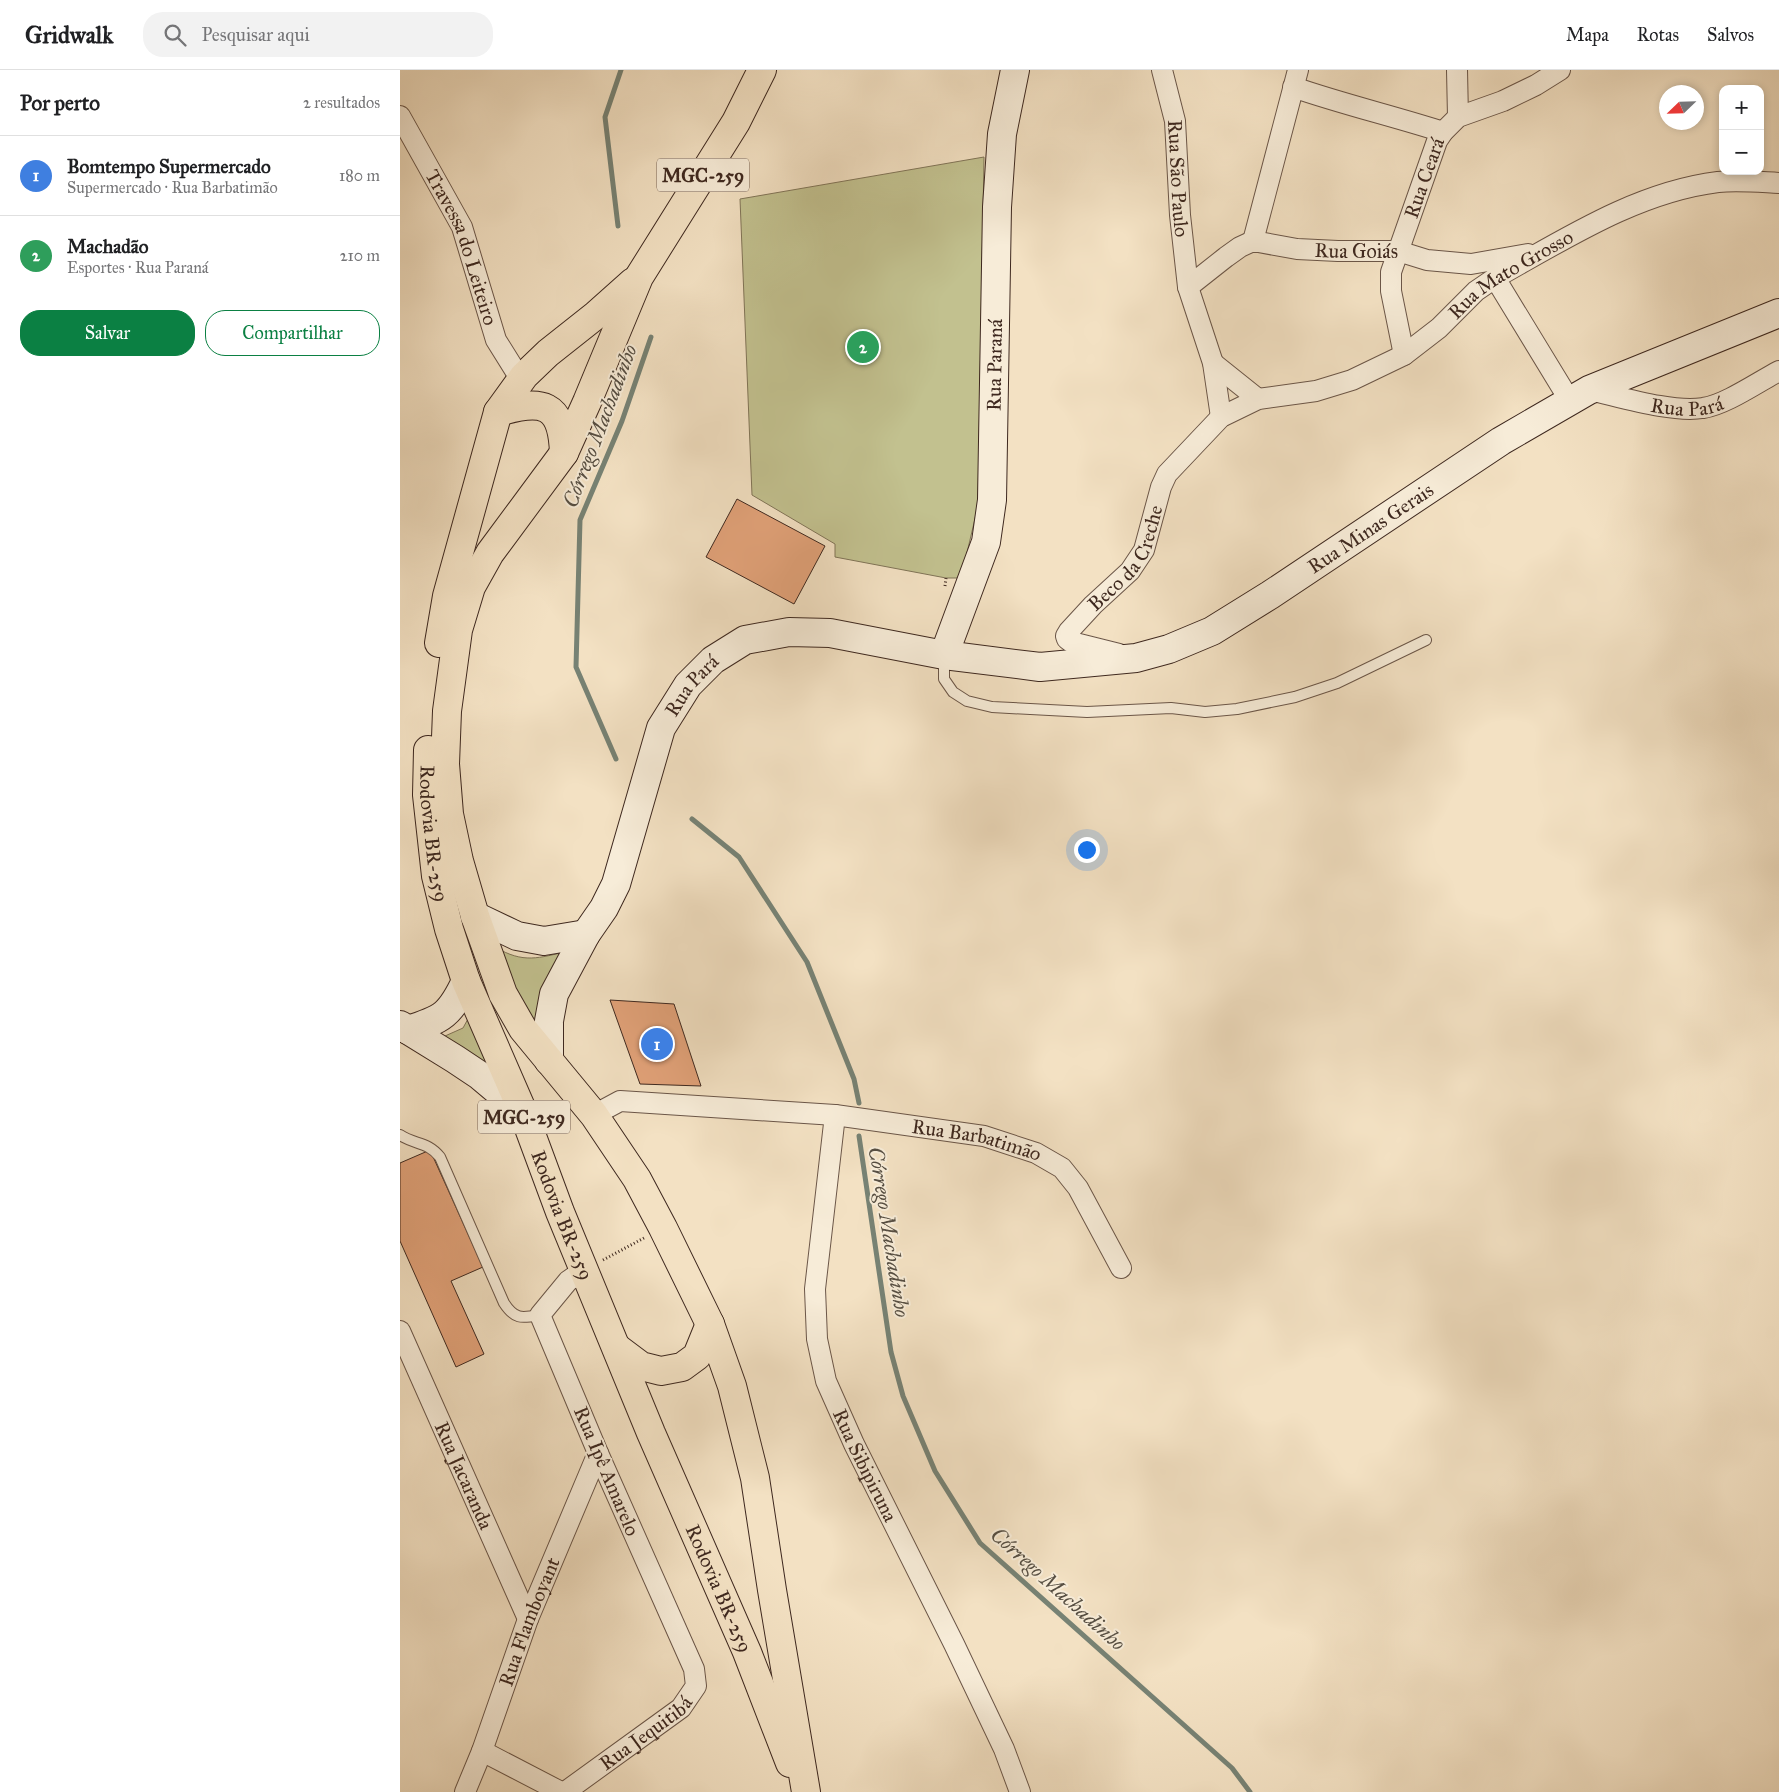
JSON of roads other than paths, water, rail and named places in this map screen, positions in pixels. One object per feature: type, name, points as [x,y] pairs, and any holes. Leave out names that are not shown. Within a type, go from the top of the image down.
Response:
[{"type":"highway","name":"MGC-259","points":[[639,277],[736,122],[762,70]]},
{"type":"highway","points":[[498,412],[521,380],[548,353],[596,315],[639,277]]},
{"type":"highway","points":[[564,453],[639,277]]},
{"type":"highway","points":[[498,412],[521,405],[536,404],[550,410],[558,420],[563,432],[564,453]]},
{"type":"highway","name":"Rodovia BR-259","points":[[498,412],[447,596],[430,697],[427,795],[436,876],[449,929],[466,981],[523,1112],[560,1212],[651,1432],[747,1652],[801,1792]]},
{"type":"highway","name":"MGC-259","points":[[564,453],[490,552],[471,587],[458,630],[447,711],[445,764],[449,814],[459,861],[475,916],[503,994],[522,1028],[594,1115],[637,1179],[710,1324],[732,1386],[755,1478],[806,1792]]},
{"type":"highway","points":[[617,1348],[641,1366],[661,1371],[682,1367],[697,1356],[710,1324]]},
{"type":"street","name":"Rua Paraná","points":[[944,656],[986,542],[992,500],[997,207],[1002,134],[1015,70]]},
{"type":"street","name":"Rua São Paulo","points":[[1162,70],[1175,121],[1180,215],[1188,287],[1213,363],[1221,417]]},
{"type":"street","points":[[1457,70],[1458,117]]},
{"type":"street","name":"Rua Ceará","points":[[1404,355],[1391,291],[1391,272],[1433,151],[1443,132],[1458,117],[1503,101],[1536,85],[1560,70]]},
{"type":"street","points":[[1188,287],[1240,247],[1253,241],[1295,78],[1333,101],[1414,122],[1443,132]]},
{"type":"street","name":"Travessa do Leiteiro","points":[[400,116],[462,228],[496,340],[521,380]]},
{"type":"street","name":"Rua Mato Grosso","points":[[1221,417],[1258,399],[1316,391],[1352,380],[1404,355],[1439,328],[1476,291],[1495,278],[1621,210],[1690,187],[1719,182],[1753,181],[1779,183]]},
{"type":"street","name":"Rua Goiás","points":[[1253,241],[1297,249],[1398,251],[1427,260],[1472,264],[1522,254],[1538,254]]},
{"type":"street","points":[[1495,278],[1580,396]]},
{"type":"street","name":"Rua Minas Gerais","points":[[944,656],[1040,667],[1136,658],[1169,648],[1212,631],[1270,595],[1501,441],[1580,396],[1779,313]]},
{"type":"street","points":[[1213,363],[1258,399]]},
{"type":"street","name":"Rua Pará","points":[[1580,396],[1688,409],[1704,408],[1720,403],[1779,371]]},
{"type":"street","name":"Beco da Creche","points":[[1136,658],[1071,642],[1067,640],[1066,636],[1069,630],[1093,605],[1130,571],[1144,550],[1161,487],[1167,474],[1221,417]]},
{"type":"street","name":"Rua Pará","points":[[549,1061],[549,1021],[554,994],[586,934],[604,908],[616,884],[661,728],[688,684],[712,660],[745,640],[789,632],[830,633],[944,656]]},
{"type":"street","points":[[475,916],[517,936],[544,941],[586,934]]},
{"type":"street","points":[[404,1028],[428,1024],[445,1015],[458,999],[466,981]]},
{"type":"street","points":[[404,1028],[455,1058],[479,1075],[523,1112]]},
{"type":"street","name":"Rua Barbatimão","points":[[594,1115],[620,1101],[835,1114],[984,1136],[1036,1153],[1062,1168],[1078,1188],[1121,1268]]},
{"type":"street","name":"Rua Sibipiruna","points":[[835,1114],[815,1289],[817,1339],[826,1381],[854,1444],[1004,1749],[1020,1792]]},
{"type":"street","points":[[540,1315],[568,1281],[584,1270]]},
{"type":"street","name":"Rua Ipê Amarelo","points":[[540,1315],[598,1454],[694,1669],[696,1686]]},
{"type":"street","name":"Rua Jacaranda","points":[[400,1331],[528,1619]]},
{"type":"street","name":"Rua Flamboyant","points":[[465,1792],[482,1751],[528,1619],[598,1454]]},
{"type":"street","name":"Rua Jequitibá","points":[[565,1792],[681,1708],[696,1686]]},
{"type":"street","points":[[482,1751],[561,1792]]},
{"type":"lane","points":[[944,656],[944,679],[952,692],[967,702],[992,707],[1087,712],[1171,708],[1205,712],[1237,709],[1295,697],[1338,683],[1426,640]]},
{"type":"lane","points":[[400,1135],[426,1144],[433,1148],[440,1157],[504,1303],[510,1312],[516,1317],[540,1315]]},
{"type":"waterway","name":"Córrego Machadinho","points":[[618,226],[605,117],[621,70]]},
{"type":"waterway","name":"Córrego Machadinho","points":[[616,759],[576,667],[580,520],[622,421],[651,337]]},
{"type":"waterway","name":"Córrego Machadinho","points":[[692,819],[739,857],[807,962],[854,1079],[859,1103]]},
{"type":"waterway","name":"Córrego Machadinho","points":[[859,1136],[891,1352],[903,1396],[935,1471],[980,1543],[1232,1768],[1250,1792]]},
{"type":"place","name":"Machadão","points":[[863,347]]},
{"type":"place","name":"Bomtempo Supermercado","points":[[657,1044]]}]
